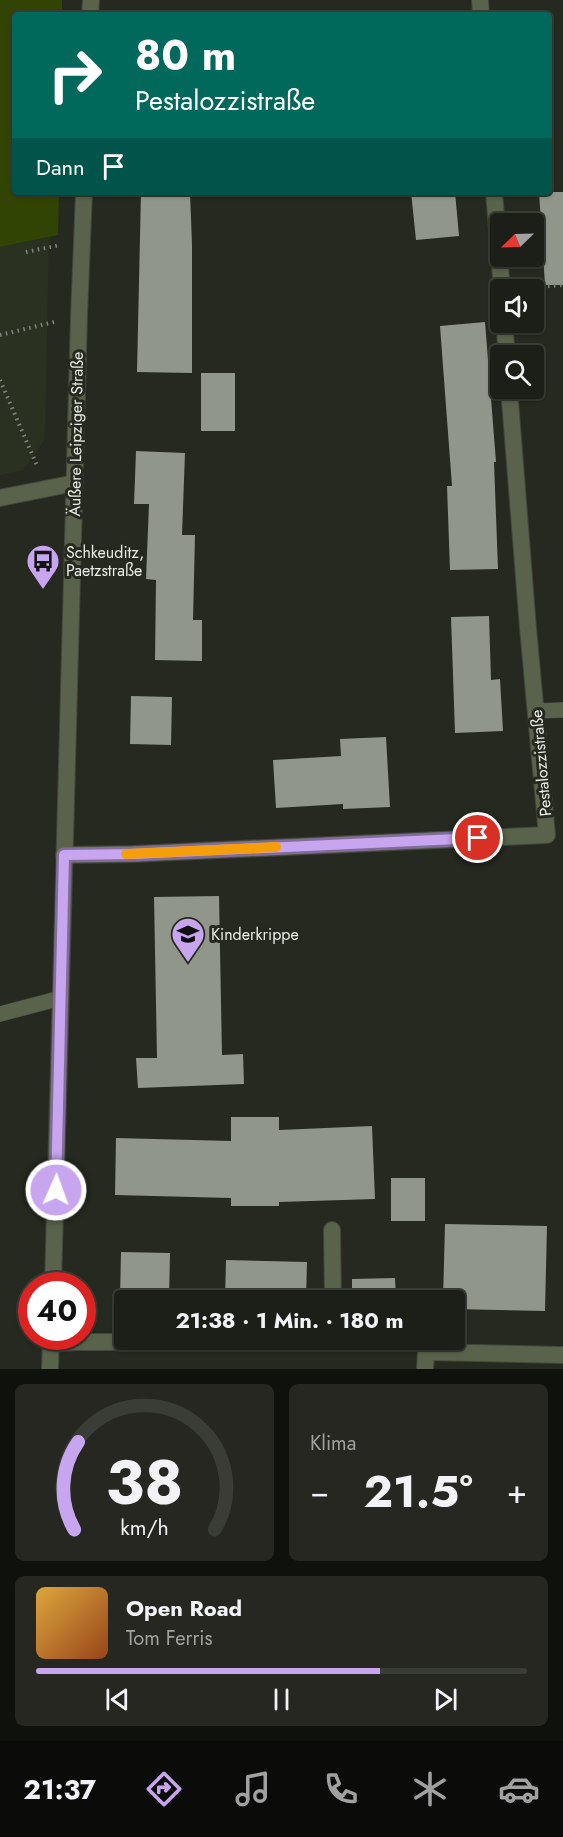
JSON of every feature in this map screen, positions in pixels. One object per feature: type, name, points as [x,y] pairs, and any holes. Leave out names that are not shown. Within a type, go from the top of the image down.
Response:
[{"type":"street","name":"Äußere Leipziger Straße","points":[[53,1272],[84,195]]},
{"type":"street","points":[[494,195],[507,279]]},
{"type":"street","name":"Pestalozzistraße","points":[[64,855],[133,854],[547,835],[510,399]]},
{"type":"street","points":[[0,498],[75,483]]},
{"type":"street","points":[[333,1230],[333,1290]]},
{"type":"street","points":[[96,1342],[114,1342]]},
{"type":"street","points":[[50,1369],[51,1350]]},
{"type":"street","points":[[425,1369],[426,1352],[563,1355]]},
{"type":"lane","points":[[536,711],[563,710]]},
{"type":"lane","points":[[0,1014],[61,998]]},
{"type":"path","points":[[26,252],[82,240]]},
{"type":"path","points":[[544,286],[563,285]]},
{"type":"path","points":[[0,335],[79,316]]},
{"type":"path","points":[[0,380],[46,488]]},
{"type":"shaded area","points":[[49,237],[45,439],[23,470],[0,475],[0,247]]},
{"type":"green space","points":[[0,0],[62,0],[62,12],[12,12],[12,195],[59,195],[58,235],[0,247]]},
{"type":"building","points":[[552,192],[563,192],[563,285],[545,285],[544,213],[540,213],[539,195],[552,195]]},
{"type":"building","points":[[141,195],[190,195],[192,373],[137,372]]},
{"type":"building","points":[[411,195],[455,195],[459,236],[416,240]]},
{"type":"building","points":[[485,322],[496,462],[494,462],[498,569],[450,570],[447,486],[452,486],[440,326]]},
{"type":"building","points":[[201,373],[235,373],[235,431],[201,431]]},
{"type":"building","points":[[136,451],[185,453],[182,535],[195,535],[193,620],[202,620],[202,661],[155,660],[156,580],[146,579],[149,504],[134,504]]},
{"type":"building","points":[[489,616],[491,680],[500,679],[503,731],[455,733],[451,617]]},
{"type":"building","points":[[131,696],[172,697],[171,745],[130,744]]},
{"type":"building","points":[[386,737],[390,807],[343,809],[343,804],[276,808],[273,760],[341,756],[340,739]]},
{"type":"building","name":"Kinderkrippe","points":[[219,896],[222,1055],[243,1054],[244,1084],[138,1088],[136,1058],[157,1058],[154,897]]},
{"type":"building","points":[[231,1117],[279,1117],[279,1130],[372,1126],[375,1199],[279,1202],[279,1206],[231,1206],[231,1198],[115,1195],[116,1138],[231,1141]]},
{"type":"building","points":[[391,1178],[425,1178],[425,1221],[391,1221]]},
{"type":"building","points":[[445,1224],[547,1226],[545,1311],[465,1309],[465,1290],[443,1290]]},
{"type":"building","points":[[121,1252],[170,1253],[169,1290],[120,1290]]},
{"type":"building","points":[[226,1260],[307,1262],[306,1290],[225,1290]]},
{"type":"building","points":[[395,1278],[396,1290],[352,1290],[352,1279]]},
{"type":"slow traffic","points":[[126,854],[276,847]]},
{"type":"place","name":"Schkeuditz, Paetzstraße","points":[[43,590]]},
{"type":"place","name":"Kinderkrippe","points":[[188,963]]},
{"type":"route","points":[[56,1190],[64,855],[133,854],[478,838]]}]
